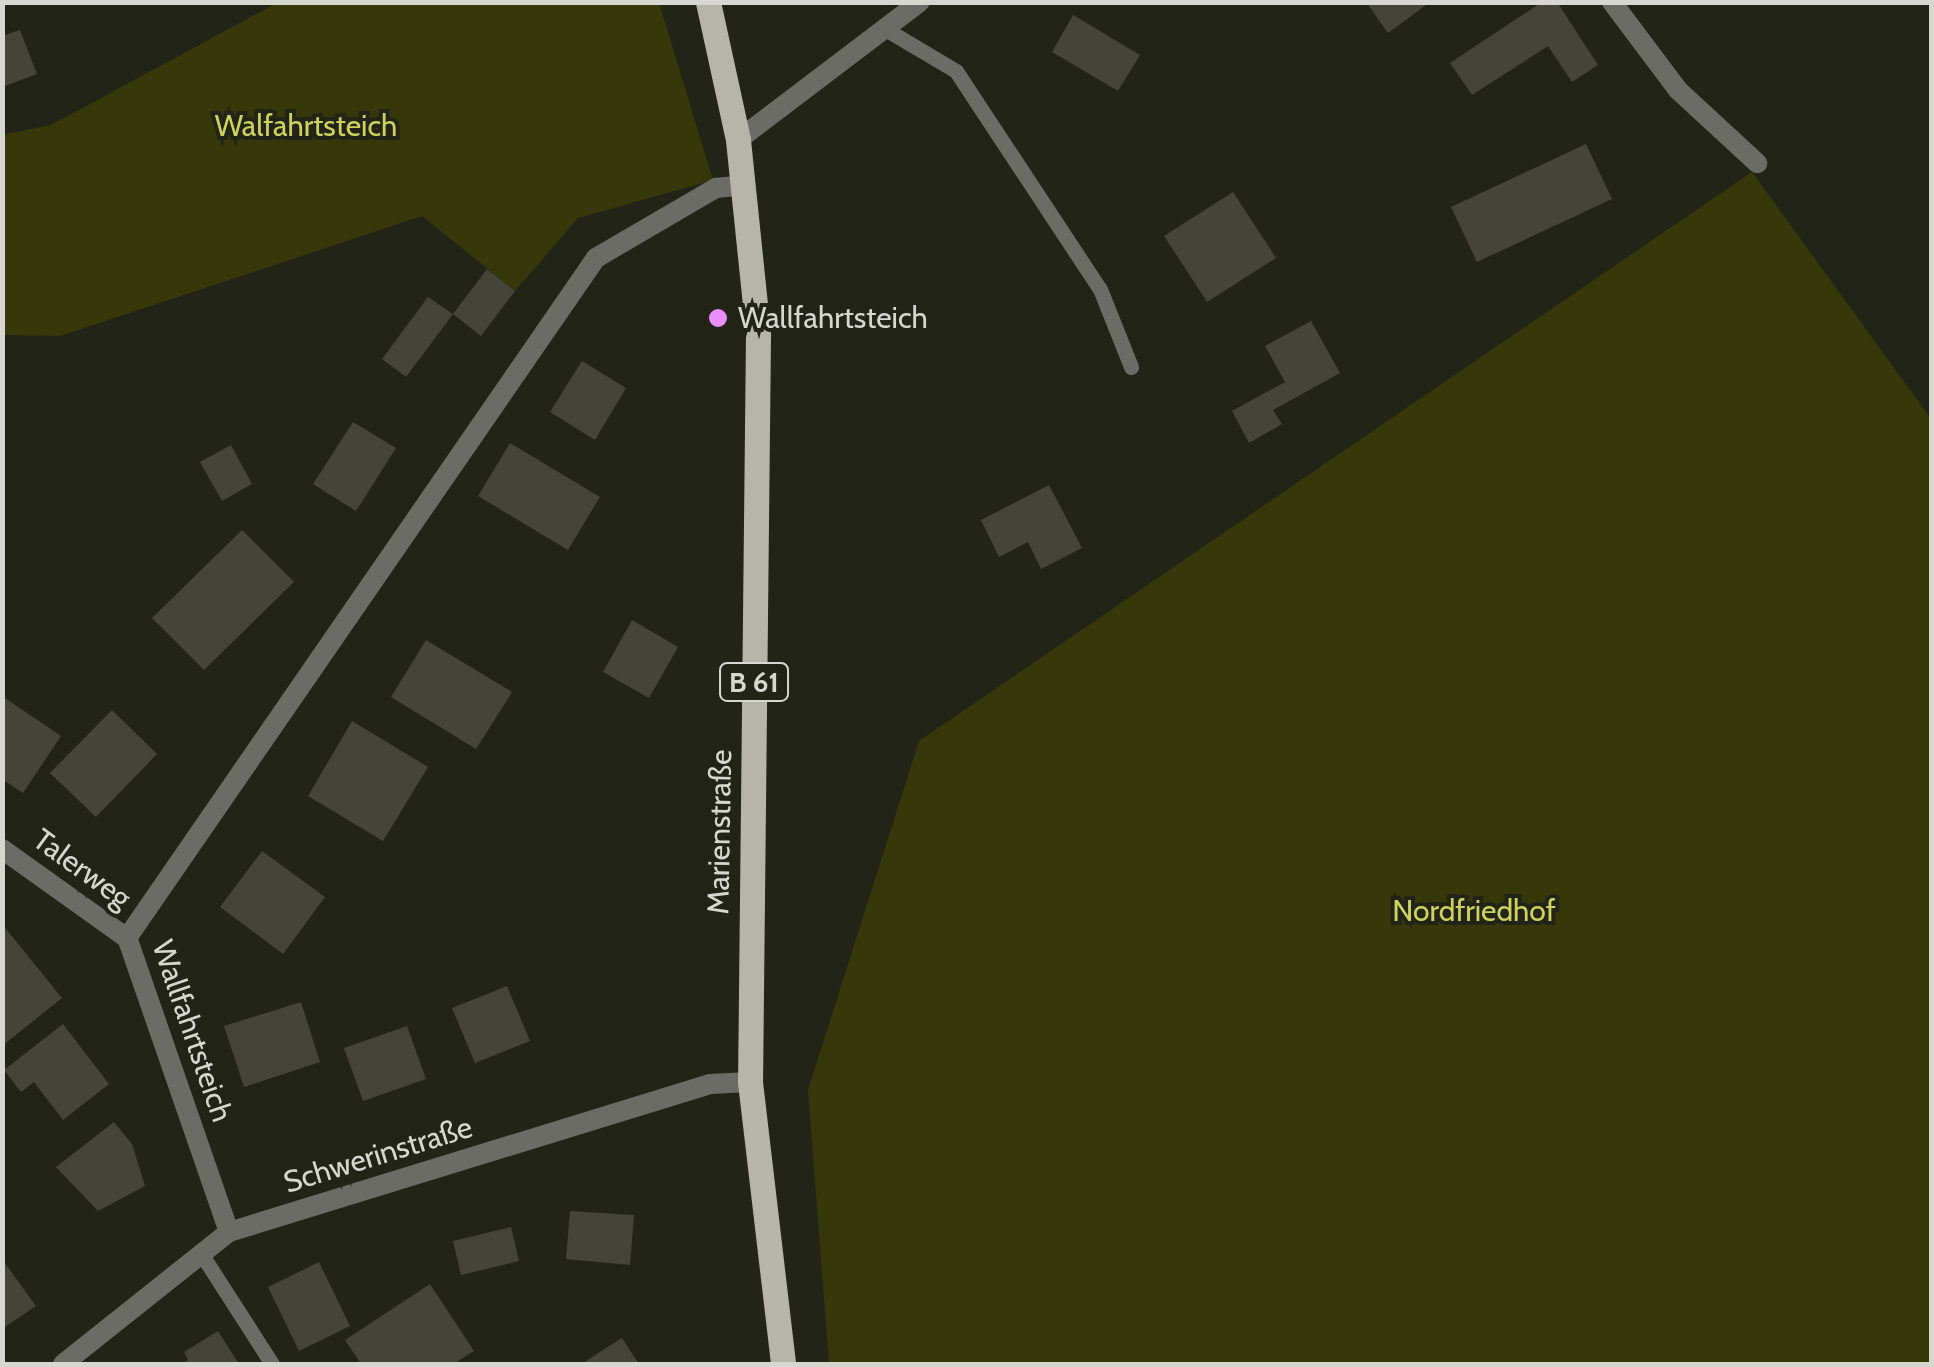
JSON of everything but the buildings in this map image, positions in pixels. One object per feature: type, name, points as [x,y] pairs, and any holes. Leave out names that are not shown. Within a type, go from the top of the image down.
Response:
[{"type":"main road","name":"Marienstraße","points":[[708,2],[738,140],[758,335],[750,1082],[783,1364]]},
{"type":"street","points":[[738,140],[920,2]]},
{"type":"street","points":[[1612,2],[1678,90],[1757,162]]},
{"type":"street","name":"Wallfahrtsteich","points":[[229,1232],[127,938],[596,258],[716,188],[744,184]]},
{"type":"street","name":"Talerweg","points":[[2,849],[127,938]]},
{"type":"street","name":"Schwerinstraße","points":[[63,1364],[204,1258],[229,1232],[710,1084],[750,1082]]},
{"type":"lane","points":[[887,30],[956,71],[1100,289],[1131,367]]},
{"type":"lane","points":[[204,1258],[272,1364]]},
{"type":"green space","name":"Walfahrtsteich","points":[[277,3],[659,3],[713,180],[578,218],[515,291],[422,216],[60,336],[3,335],[2,135],[51,125]]},
{"type":"green space","name":"Nordfriedhof","points":[[1752,172],[1931,419],[1931,1364],[829,1364],[808,1090],[919,741]]},
{"type":"place","name":"Wallfahrtsteich","points":[[718,318]]}]
